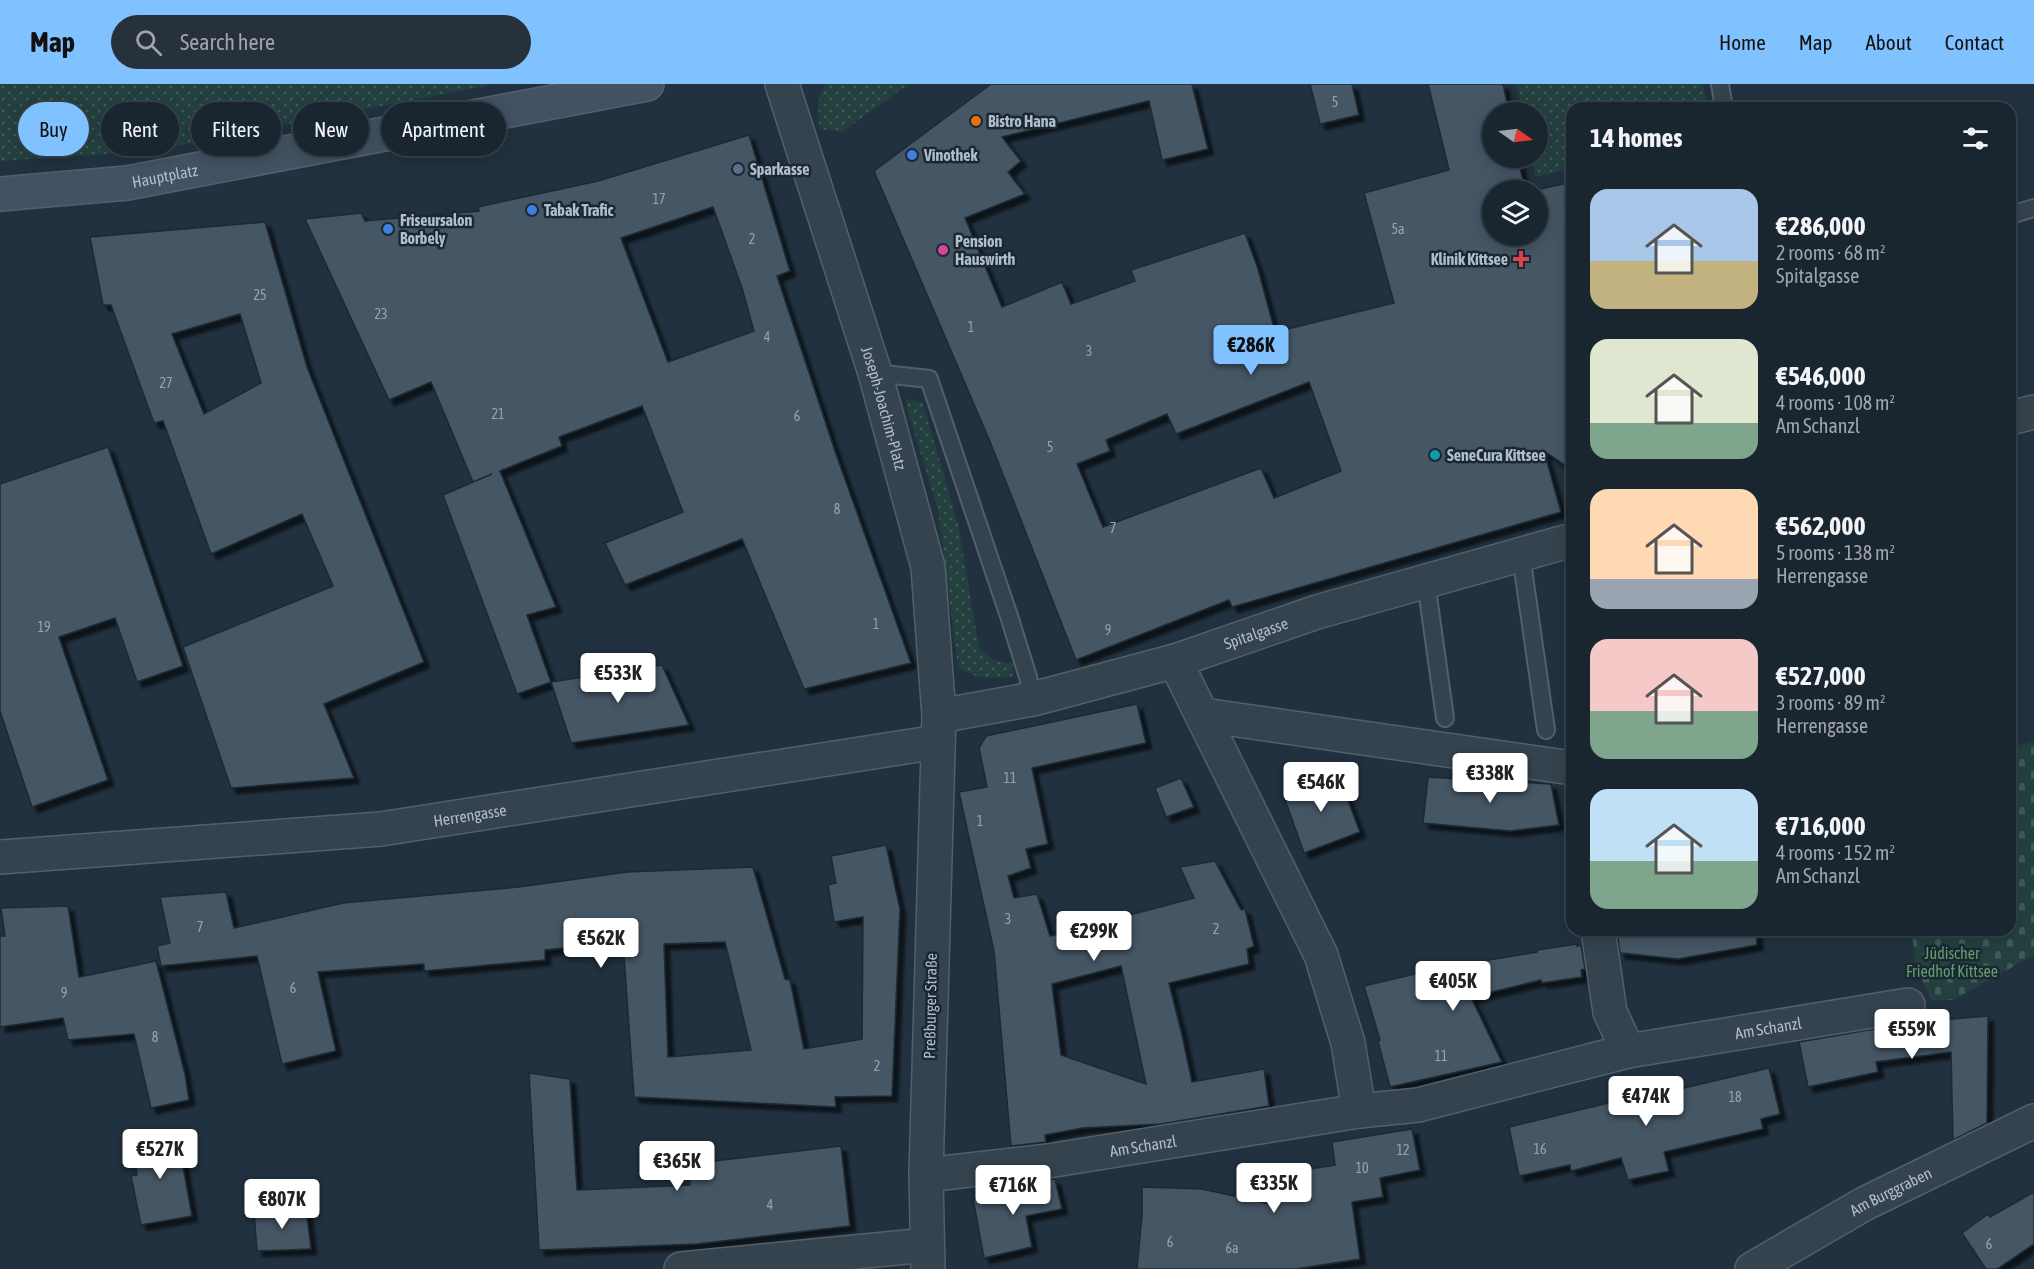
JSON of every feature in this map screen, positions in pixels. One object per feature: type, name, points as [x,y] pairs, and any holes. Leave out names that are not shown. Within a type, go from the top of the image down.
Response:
[{"type":"street","name":"Hauptplatz","points":[[0,194],[127,183],[647,84]]},
{"type":"street","name":"Joseph-Joachim-Platz","points":[[782,84],[875,373],[928,567],[938,729]]},
{"type":"street","points":[[2016,416],[2034,412]]},
{"type":"street","name":"Spitalgasse","points":[[938,729],[1033,699],[1175,661],[1317,612],[1566,542]]},
{"type":"street","points":[[1175,661],[1321,955],[1348,1044],[1359,1111]]},
{"type":"street","points":[[1203,715],[1566,767]]},
{"type":"street","name":"Herrengasse","points":[[0,857],[381,829],[938,729]]},
{"type":"street","name":"Preßburger Straße","points":[[927,1257],[926,1175],[938,729]]},
{"type":"street","points":[[1599,936],[1610,1012],[1628,1051]]},
{"type":"street","name":"Am Schanzl","points":[[926,1175],[1048,1161],[1359,1111],[1418,1105],[1628,1051],[1908,1005]]},
{"type":"street","name":"Am Burggraben","points":[[1752,1269],[1863,1204],[2034,1121]]},
{"type":"street","points":[[681,1269],[927,1257]]},
{"type":"lane","points":[[1720,84],[1723,102]]},
{"type":"lane","points":[[2016,213],[2034,208]]},
{"type":"lane","points":[[875,373],[929,379],[1010,616],[1033,699]]},
{"type":"lane","points":[[1521,555],[1546,730]]},
{"type":"lane","points":[[1426,582],[1445,718]]},
{"type":"green space","points":[[0,84],[495,84],[403,102],[381,102],[381,106],[369,109],[369,102],[293,102],[293,123],[281,126],[281,102],[191,102],[191,143],[179,146],[179,102],[101,102],[101,154],[89,155],[89,102],[18,102],[18,156],[76,156],[0,161]]},
{"type":"green space","points":[[825,84],[909,84],[842,132],[819,129],[818,103]]},
{"type":"green space","points":[[1516,84],[1703,84],[1706,102],[1566,102],[1566,170],[1536,177],[1534,168],[1548,168],[1548,102],[1520,102]]},
{"type":"green space","points":[[906,399],[923,403],[958,524],[979,648],[993,660],[1013,664],[1013,677],[978,676],[958,667],[938,510]]},
{"type":"green space","name":"Jüdischer Friedhof Kittsee","points":[[2034,742],[2034,955],[1953,1000],[1931,1000],[1917,970],[1912,936],[2016,936],[2016,746]]},
{"type":"building","points":[[991,84],[1192,84],[1208,149],[1162,160],[1149,101],[1002,137],[1021,161],[1008,172],[1025,194],[965,218],[1002,307],[1062,282],[1071,304],[1135,281],[1131,270],[1245,233],[1258,269],[1275,332],[1394,303],[1364,193],[1449,170],[1428,84],[1503,84],[1507,102],[1482,102],[1482,168],[1520,168],[1523,180],[1482,180],[1482,246],[1548,246],[1548,187],[1566,183],[1566,466],[1544,451],[1561,512],[1232,607],[1229,600],[1076,660],[991,444],[874,171]],"holes":[[[1309,382],[1341,471],[1274,498],[1261,468],[1103,527],[1077,464],[1110,451],[1106,440],[1167,414],[1176,434]]]},
{"type":"building","points":[[1310,84],[1352,84],[1359,115],[1320,124]]},
{"type":"building","points":[[749,135],[790,271],[777,276],[836,454],[911,663],[804,689],[742,539],[625,585],[605,543],[683,512],[642,406],[559,437],[562,446],[500,471],[556,607],[527,615],[551,682],[517,694],[443,495],[492,474],[473,482],[431,382],[389,400],[305,219],[361,213],[365,221],[479,211],[478,207],[598,181]],"holes":[[[713,207],[742,288],[754,331],[668,362],[621,238]]]},
{"type":"building","points":[[265,222],[307,367],[424,662],[324,704],[354,778],[231,788],[183,647],[333,586],[302,514],[211,554],[163,421],[154,423],[111,305],[103,305],[90,237]],"holes":[[[240,314],[261,383],[204,414],[172,334]]]},
{"type":"building","points":[[108,447],[183,666],[137,682],[115,618],[59,637],[108,780],[32,807],[0,711],[0,484]]},
{"type":"building","points":[[662,665],[689,725],[571,743],[551,682]]},
{"type":"building","points":[[1137,704],[1146,743],[1032,768],[1048,844],[1026,849],[1031,868],[1008,876],[1014,898],[1037,894],[1050,936],[1194,898],[1180,867],[1215,861],[1241,910],[1245,909],[1254,946],[1247,949],[1249,964],[1169,983],[1192,1082],[1264,1069],[1269,1106],[1161,1124],[1082,1128],[1045,1135],[1046,1142],[1011,1146],[994,951],[959,792],[987,787],[979,748],[986,736]],"holes":[[[1121,966],[1146,1084],[1061,1055],[1052,984]]]},
{"type":"building","points":[[1338,774],[1360,832],[1304,853],[1283,794]]},
{"type":"building","points":[[1428,777],[1551,784],[1559,825],[1510,831],[1423,823]]},
{"type":"building","points":[[1181,778],[1194,807],[1166,817],[1155,788]]},
{"type":"building","points":[[886,845],[900,909],[892,1096],[835,1097],[836,1107],[634,1097],[623,942],[545,950],[545,960],[424,971],[424,964],[318,972],[336,1051],[282,1064],[257,956],[161,966],[157,946],[170,943],[160,897],[226,892],[234,928],[343,903],[519,887],[627,872],[753,867],[785,979],[790,980],[804,1049],[862,1039],[863,917],[834,922],[828,885],[836,883],[831,856]],"holes":[[[725,942],[751,1050],[668,1057],[664,944]]]},
{"type":"building","points":[[68,906],[79,977],[156,961],[185,1074],[189,1100],[151,1108],[134,1034],[68,1040],[63,1018],[0,1027],[0,936],[5,936],[1,908]]},
{"type":"building","points":[[1618,936],[1756,936],[1757,945],[1678,959],[1620,953]]},
{"type":"building","points":[[1577,944],[1577,946],[1581,945],[1585,969],[1581,970],[1582,977],[1542,983],[1541,980],[1471,997],[1502,1062],[1390,1087],[1378,1041],[1380,1040],[1364,986],[1440,968]]},
{"type":"building","points":[[1988,1016],[1987,1123],[1953,1140],[1951,1052],[1876,1062],[1878,1072],[1808,1087],[1799,1042],[1915,1022]]},
{"type":"building","points":[[1769,1068],[1780,1114],[1761,1119],[1763,1129],[1664,1152],[1669,1171],[1628,1180],[1621,1158],[1571,1171],[1570,1165],[1519,1176],[1509,1127],[1650,1093],[1650,1096]]},
{"type":"building","points":[[529,1073],[570,1079],[577,1190],[690,1185],[689,1164],[841,1146],[850,1226],[697,1244],[539,1250]]},
{"type":"building","points":[[1412,1129],[1420,1170],[1380,1178],[1383,1197],[1352,1202],[1360,1259],[1296,1269],[1137,1269],[1142,1187],[1202,1189],[1275,1205],[1271,1175],[1335,1165],[1332,1142]]},
{"type":"building","points":[[177,1133],[192,1216],[141,1225],[131,1176],[137,1175],[132,1142]]},
{"type":"building","points":[[1055,1179],[1062,1209],[1026,1216],[1032,1247],[984,1258],[973,1199],[1014,1190],[1014,1184]]},
{"type":"building","points":[[2034,1192],[2034,1244],[1997,1269],[1986,1269],[1962,1233],[1988,1214],[1990,1217]]},
{"type":"building","points":[[306,1207],[311,1249],[257,1251],[254,1212]]},
{"type":"place","name":"Bistro Hana","points":[[976,121]]},
{"type":"place","name":"Vinothek","points":[[912,155]]},
{"type":"place","name":"Sparkasse","points":[[738,169]]},
{"type":"place","name":"Tabak Trafic","points":[[532,210]]},
{"type":"place","name":"Friseursalon Borbely","points":[[388,229]]},
{"type":"place","name":"Pension Hauswirth","points":[[943,250]]},
{"type":"place","name":"Klinik Kittsee","points":[[1521,259]]},
{"type":"place","name":"SeneCura Kittsee","points":[[1435,455]]}]
